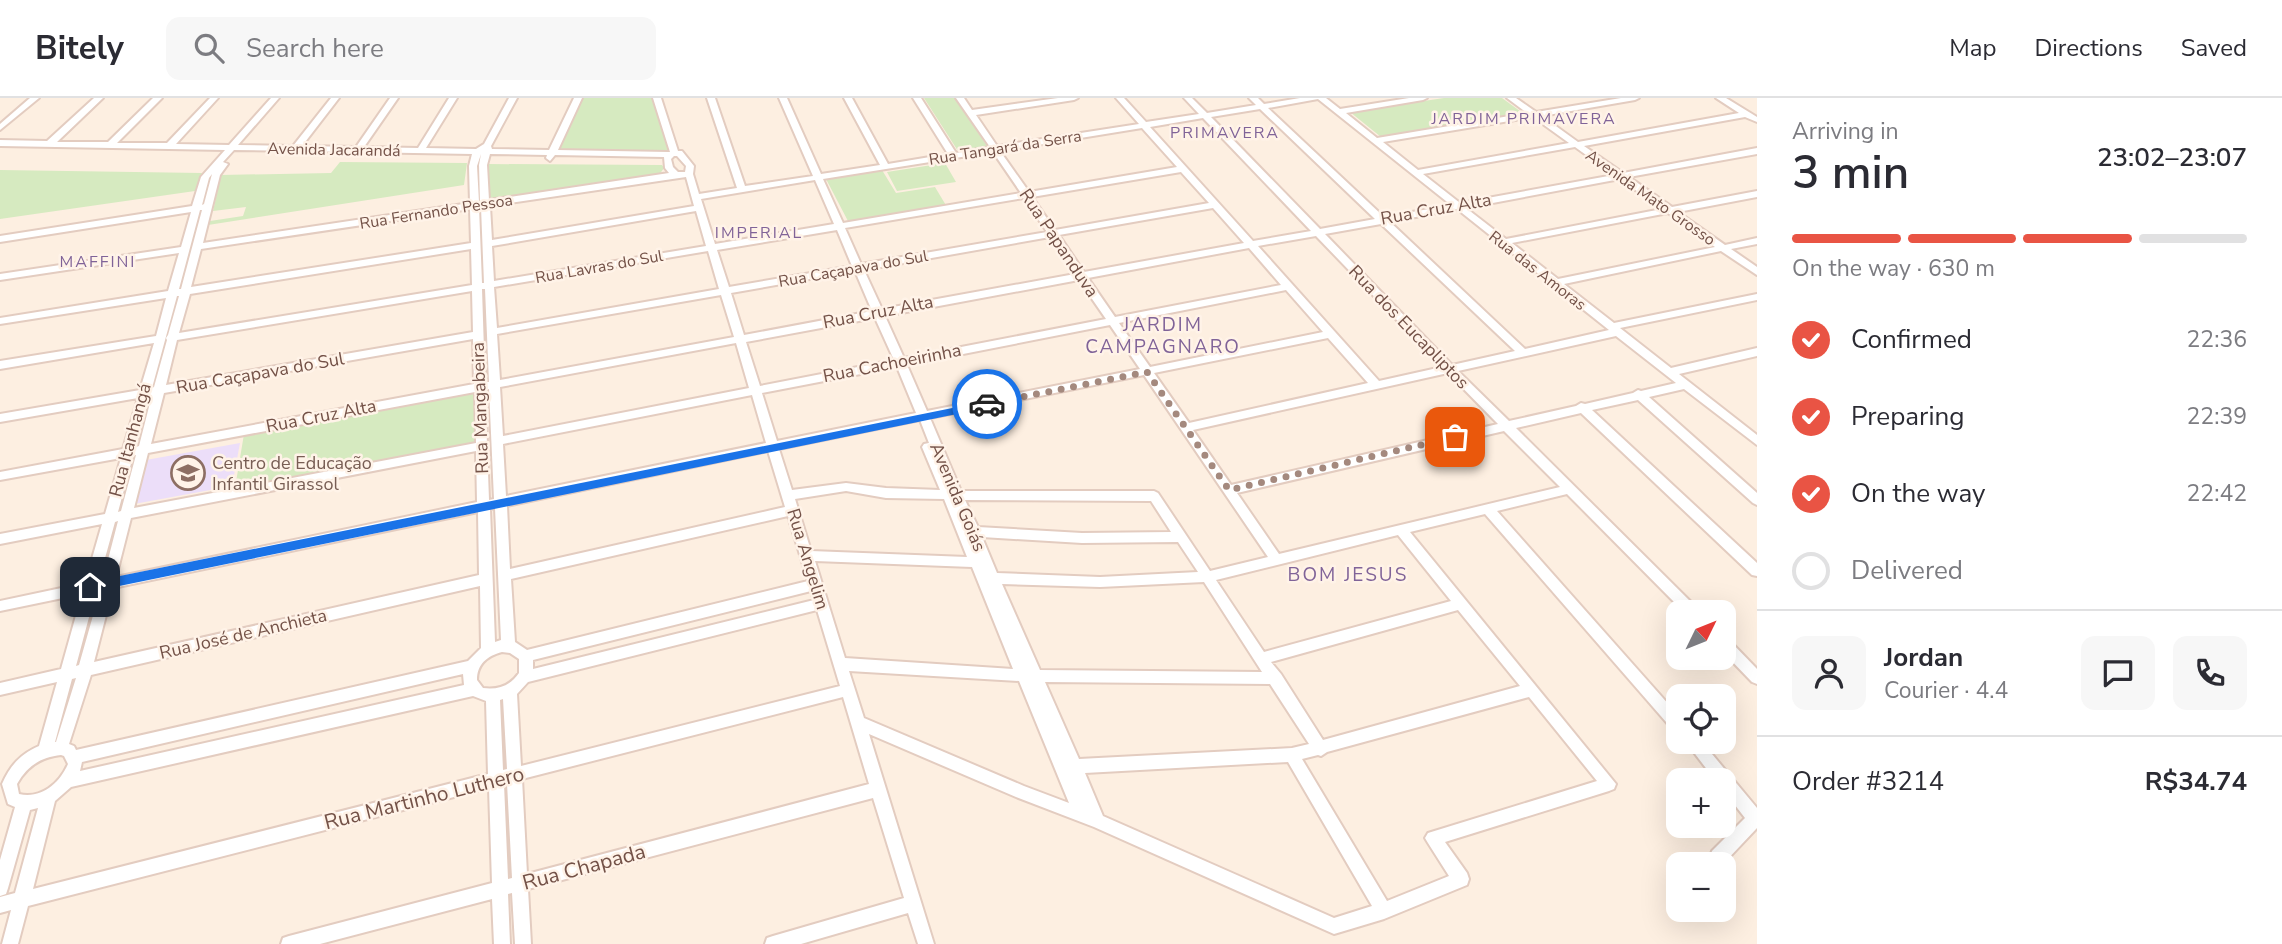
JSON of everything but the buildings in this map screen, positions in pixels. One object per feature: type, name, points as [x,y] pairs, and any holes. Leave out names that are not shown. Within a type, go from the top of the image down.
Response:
[{"type":"street","points":[[0,128],[35,98]]},
{"type":"street","points":[[49,144],[99,98]]},
{"type":"street","points":[[110,145],[158,98]]},
{"type":"street","points":[[169,146],[214,98]]},
{"type":"street","name":"Rua Itanhangá","points":[[45,751],[144,393],[185,291],[197,208],[205,177],[233,149],[275,98]]},
{"type":"street","points":[[295,149],[335,98]]},
{"type":"street","points":[[358,150],[394,98]]},
{"type":"street","points":[[420,151],[453,98]]},
{"type":"street","name":"Rua Mangabeira","points":[[488,650],[478,335],[482,286],[480,157],[513,98]]},
{"type":"street","points":[[551,157],[578,98]]},
{"type":"street","points":[[0,151],[36,148],[233,149],[480,157],[670,157],[686,159],[691,170],[682,174],[670,157],[657,98]]},
{"type":"street","points":[[711,98],[742,189]]},
{"type":"street","name":"Avenida Goiás","points":[[775,98],[815,176]]},
{"type":"street","name":"Avenida Goiás","points":[[783,98],[835,225],[953,495],[976,562],[1068,767],[1098,821]]},
{"type":"street","points":[[848,98],[885,166]]},
{"type":"street","points":[[918,98],[954,156]]},
{"type":"street","name":"Rua Papanduva","points":[[960,98],[1277,561]]},
{"type":"street","points":[[971,113],[1074,98]]},
{"type":"street","points":[[1120,98],[1377,386]]},
{"type":"street","name":"Rua dos Eucapliptos","points":[[1188,98],[1450,369],[1680,600]]},
{"type":"street","points":[[1253,98],[1522,352]]},
{"type":"street","name":"Rua Tangará da Serra","points":[[0,320],[481,244],[815,176],[1315,98]]},
{"type":"street","name":"Rua das Amoras","points":[[1321,98],[1757,442]]},
{"type":"street","points":[[1339,112],[1423,98]]},
{"type":"street","name":"Avenida Mato Grosso","points":[[1511,98],[1757,272]]},
{"type":"street","points":[[1375,141],[1635,98]]},
{"type":"street","points":[[1720,98],[1757,120]]},
{"type":"street","points":[[1416,173],[1746,114]]},
{"type":"street","name":"Avenida Jacarandá","points":[[0,143],[36,148],[49,144],[420,151],[480,157]]},
{"type":"street","name":"Rua Itanhangá","points":[[67,781],[73,772],[67,752],[85,670],[159,390],[172,293],[208,207],[216,175],[233,149]]},
{"type":"street","name":"Rua Cruz Alta","points":[[0,476],[875,312],[1757,151]]},
{"type":"street","name":"Rua Lavras do Sul","points":[[0,365],[1183,169]]},
{"type":"street","name":"Rua Angelim","points":[[682,174],[697,202],[713,247],[926,944]]},
{"type":"street","name":"Rua Fernando Pessoa","points":[[0,277],[682,174]]},
{"type":"street","points":[[1503,242],[1757,194]]},
{"type":"street","name":"Rua Caçapava do Sul","points":[[492,332],[1215,205]]},
{"type":"street","points":[[0,239],[208,207]]},
{"type":"street","points":[[1554,283],[1757,241]]},
{"type":"street","name":"Rua Mangabeira","points":[[482,286],[492,332],[508,646]]},
{"type":"street","name":"Rua Cachoeirinha","points":[[498,441],[1287,287]]},
{"type":"street","points":[[1184,428],[1757,297]]},
{"type":"street","points":[[0,606],[1330,334]]},
{"type":"street","name":"Rua Caçapava do Sul","points":[[0,418],[478,335]]},
{"type":"street","points":[[1670,372],[1757,352]]},
{"type":"street","points":[[1229,490],[1685,385]]},
{"type":"street","points":[[1638,394],[1757,500]]},
{"type":"street","points":[[1581,407],[1757,571]]},
{"type":"street","points":[[0,539],[127,512],[482,446]]},
{"type":"street","points":[[788,495],[846,487],[886,493],[953,495],[1154,496],[1321,749]]},
{"type":"street","points":[[993,578],[1058,583],[1150,582],[1207,577],[1569,489]]},
{"type":"street","name":"Avenida Goiás","points":[[953,495],[974,532],[1029,675]]},
{"type":"street","points":[[1488,509],[1666,711]]},
{"type":"street","points":[[506,575],[793,510]]},
{"type":"street","points":[[857,722],[1098,821],[1334,926],[1384,911],[1461,879],[1433,838],[1609,785],[1400,529]]},
{"type":"street","points":[[974,532],[1082,538],[1181,537]]},
{"type":"street","points":[[807,556],[976,562]]},
{"type":"street","name":"Rua José de Anchieta","points":[[0,689],[486,579]]},
{"type":"street","points":[[525,656],[815,585]]},
{"type":"street","points":[[524,677],[821,604]]},
{"type":"street","points":[[1263,658],[1460,604]]},
{"type":"street","points":[[0,888],[11,799],[9,784],[16,771],[31,757],[45,751],[67,752],[472,666],[488,650],[508,646],[518,649],[525,656],[527,669],[524,677],[510,691],[492,696],[474,689],[67,781],[49,796],[10,944]]},
{"type":"street","points":[[1736,656],[1757,678]]},
{"type":"street","points":[[840,664],[1029,675],[1276,678]]},
{"type":"street","points":[[472,666],[470,682],[474,689]]},
{"type":"street","name":"Rua Martinho Luthero","points":[[0,905],[847,690]]},
{"type":"street","points":[[1068,767],[1292,755],[1530,690]]},
{"type":"street","points":[[510,691],[523,944]]},
{"type":"street","points":[[492,696],[502,944]]},
{"type":"street","points":[[1703,754],[1756,818],[1723,852]]},
{"type":"street","points":[[1292,755],[1384,911]]},
{"type":"street","name":"Avenida Goiás","points":[[1068,767],[1081,814]]},
{"type":"street","points":[[0,775],[16,771]]},
{"type":"street","name":"Rua Chapada","points":[[289,944],[879,789]]},
{"type":"street","points":[[11,799],[49,796]]},
{"type":"street","points":[[784,942],[914,903]]},
{"type":"shaded area","name":"Centro de Educação Infantil Girassol","points":[[240,443],[232,486],[134,504],[146,460]]},
{"type":"green space","points":[[582,98],[653,98],[669,152],[558,150]]},
{"type":"green space","points":[[924,98],[955,98],[987,146],[958,151]]},
{"type":"green space","points":[[1444,98],[1502,98],[1524,114],[1381,137],[1350,112]]},
{"type":"green space","points":[[340,162],[467,163],[464,185],[208,225],[210,221],[243,216],[246,207],[213,211],[221,175],[331,173]]},
{"type":"green space","points":[[945,163],[956,182],[897,191],[887,172]]},
{"type":"green space","points":[[487,164],[662,165],[664,168],[659,175],[487,199]]},
{"type":"green space","points":[[0,170],[202,173],[195,191],[0,219]]},
{"type":"green space","points":[[882,170],[896,193],[935,187],[947,207],[849,223],[826,179]]},
{"type":"green space","points":[[478,392],[480,441],[235,488],[244,434]]},
{"type":"way so far","points":[[987,404],[1147,372],[1229,490],[1455,437]]},
{"type":"place","name":"Centro de Educação Infantil Girassol","points":[[188,473]]},
{"type":"district","name":"JARDIM PRIMAVERA","points":[[1524,118]]},
{"type":"district","name":"PRIMAVERA","points":[[1225,132]]},
{"type":"district","name":"IMPERIAL","points":[[759,232]]},
{"type":"district","name":"MAFFINI","points":[[98,261]]},
{"type":"district","name":"JARDIM CAMPAGNARO","points":[[1163,335]]},
{"type":"district","name":"BOM JESUS","points":[[1348,574]]},
{"type":"route","points":[[90,587],[987,404]]}]
